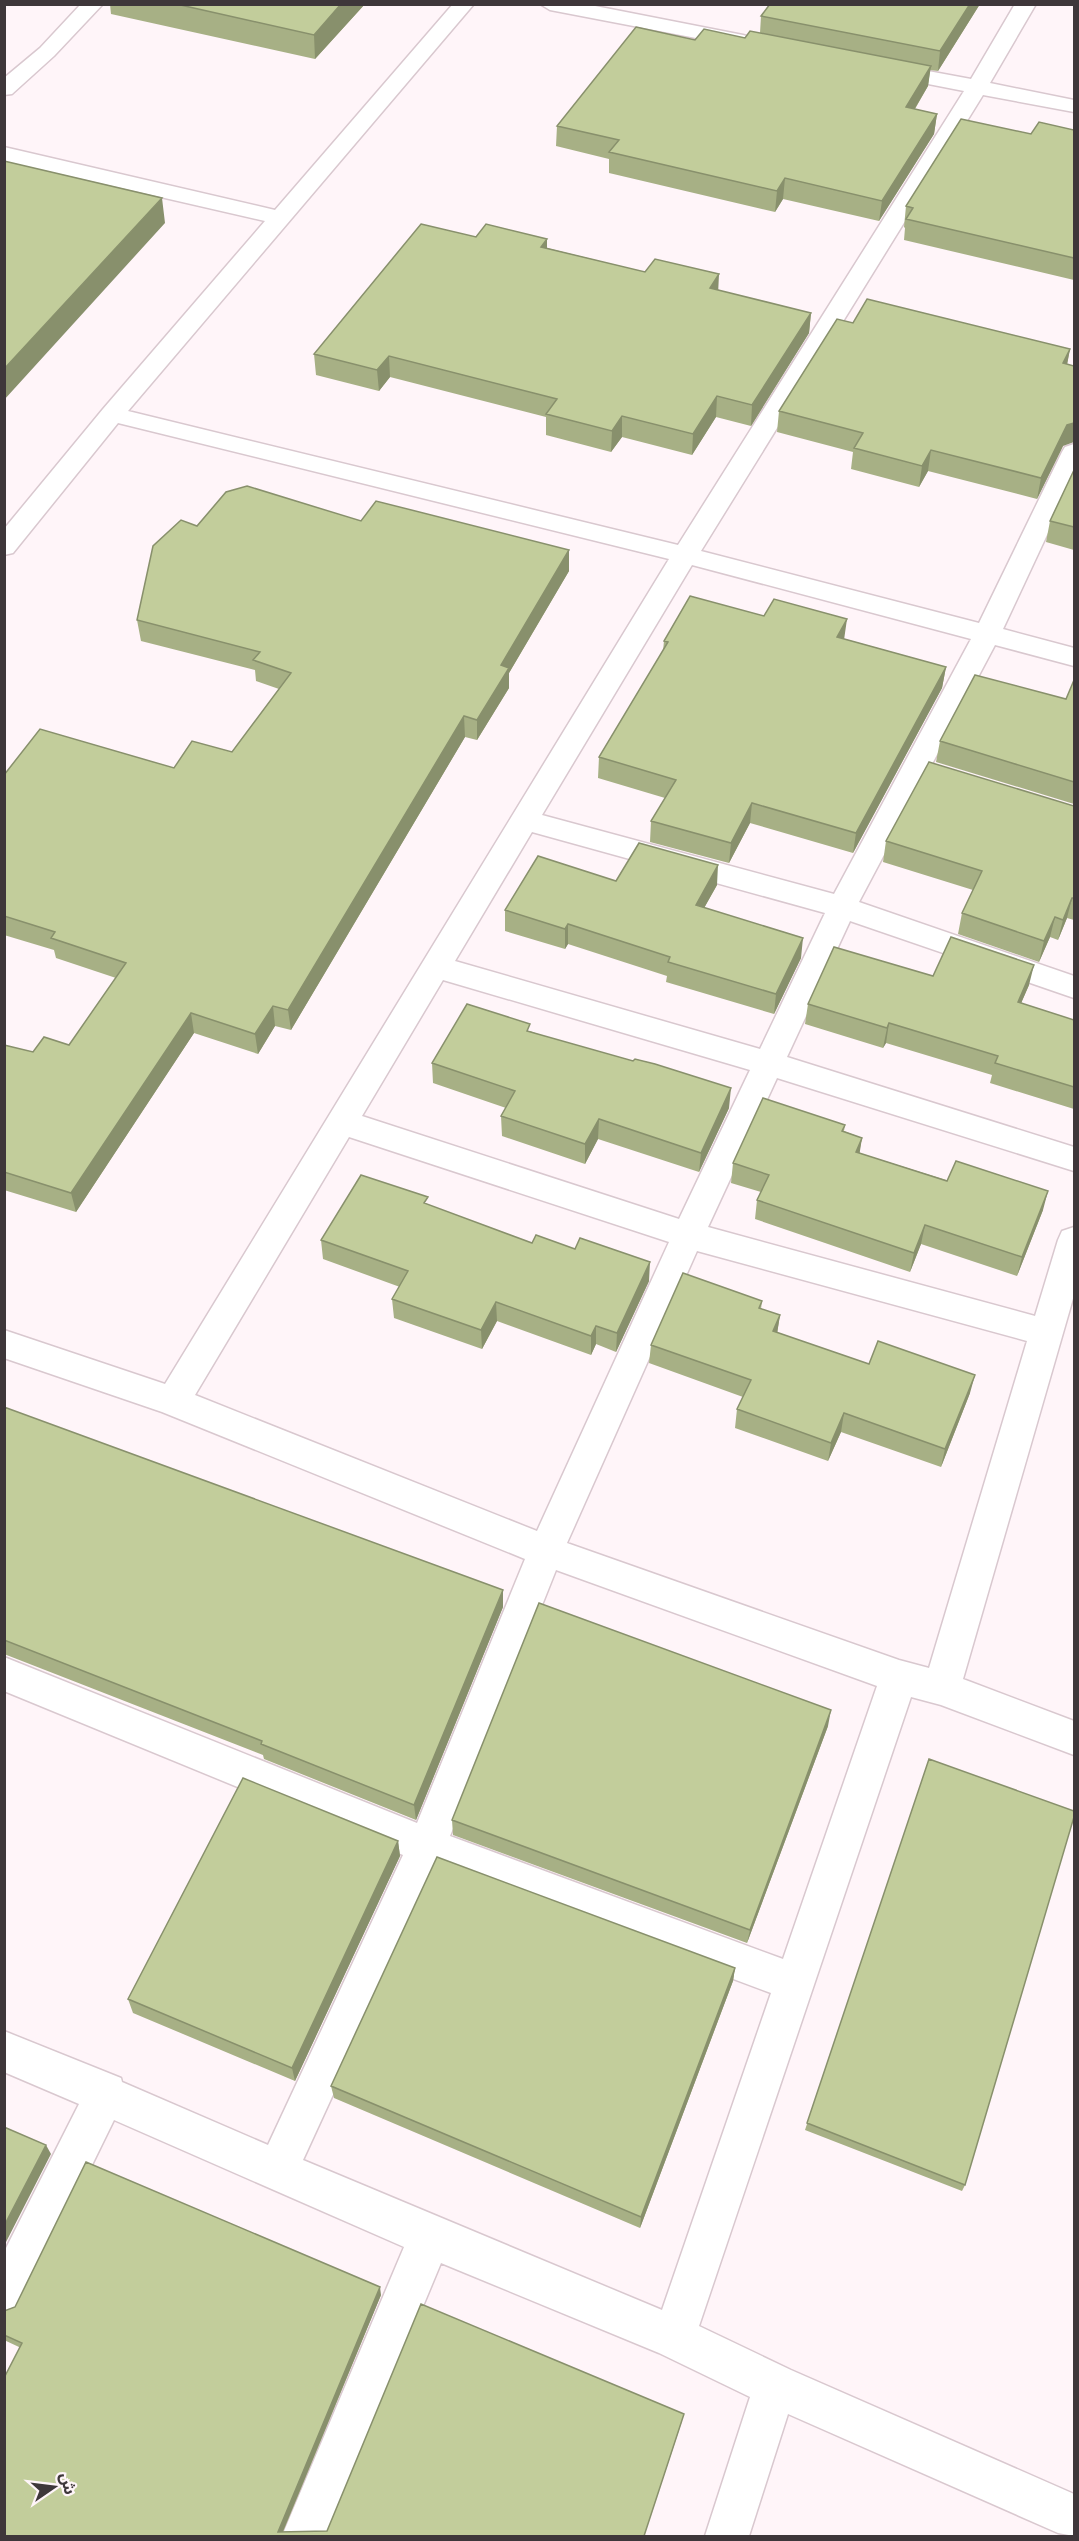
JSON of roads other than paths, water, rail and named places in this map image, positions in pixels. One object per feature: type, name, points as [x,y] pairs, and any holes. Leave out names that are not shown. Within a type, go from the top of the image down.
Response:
[{"type":"street","points":[[4,90],[47,52],[93,4]]},
{"type":"street","points":[[4,548],[112,414],[464,4]]},
{"type":"street","points":[[550,4],[758,44]]},
{"type":"street","points":[[173,1401],[686,555],[859,299],[1026,4]]},
{"type":"street","points":[[862,64],[1074,106]]},
{"type":"street","points":[[4,154],[281,218]]},
{"type":"street","points":[[112,414],[686,555],[1074,657]]},
{"type":"street","points":[[278,2169],[427,1846],[546,1551],[688,1235],[842,907],[926,771],[987,634],[1074,452]]},
{"type":"street","points":[[524,820],[842,907],[1074,987]]},
{"type":"street","points":[[436,967],[770,1064],[1074,1159]]},
{"type":"street","points":[[341,1122],[688,1235],[1047,1333]]},
{"type":"street","points":[[942,1688],[1074,1240]]},
{"type":"street","points":[[4,1344],[173,1401],[546,1551],[899,1677],[942,1688],[1074,1738]]},
{"type":"street","points":[[4,1674],[427,1846],[794,1982]]},
{"type":"street","points":[[674,2337],[899,1677]]},
{"type":"street","points":[[4,2051],[106,2093],[430,2236],[674,2337],[775,2386],[1074,2517]]},
{"type":"street","points":[[4,2299],[106,2093]]},
{"type":"street","points":[[304,2536],[430,2236]]},
{"type":"street","points":[[727,2536],[775,2386]]}]
